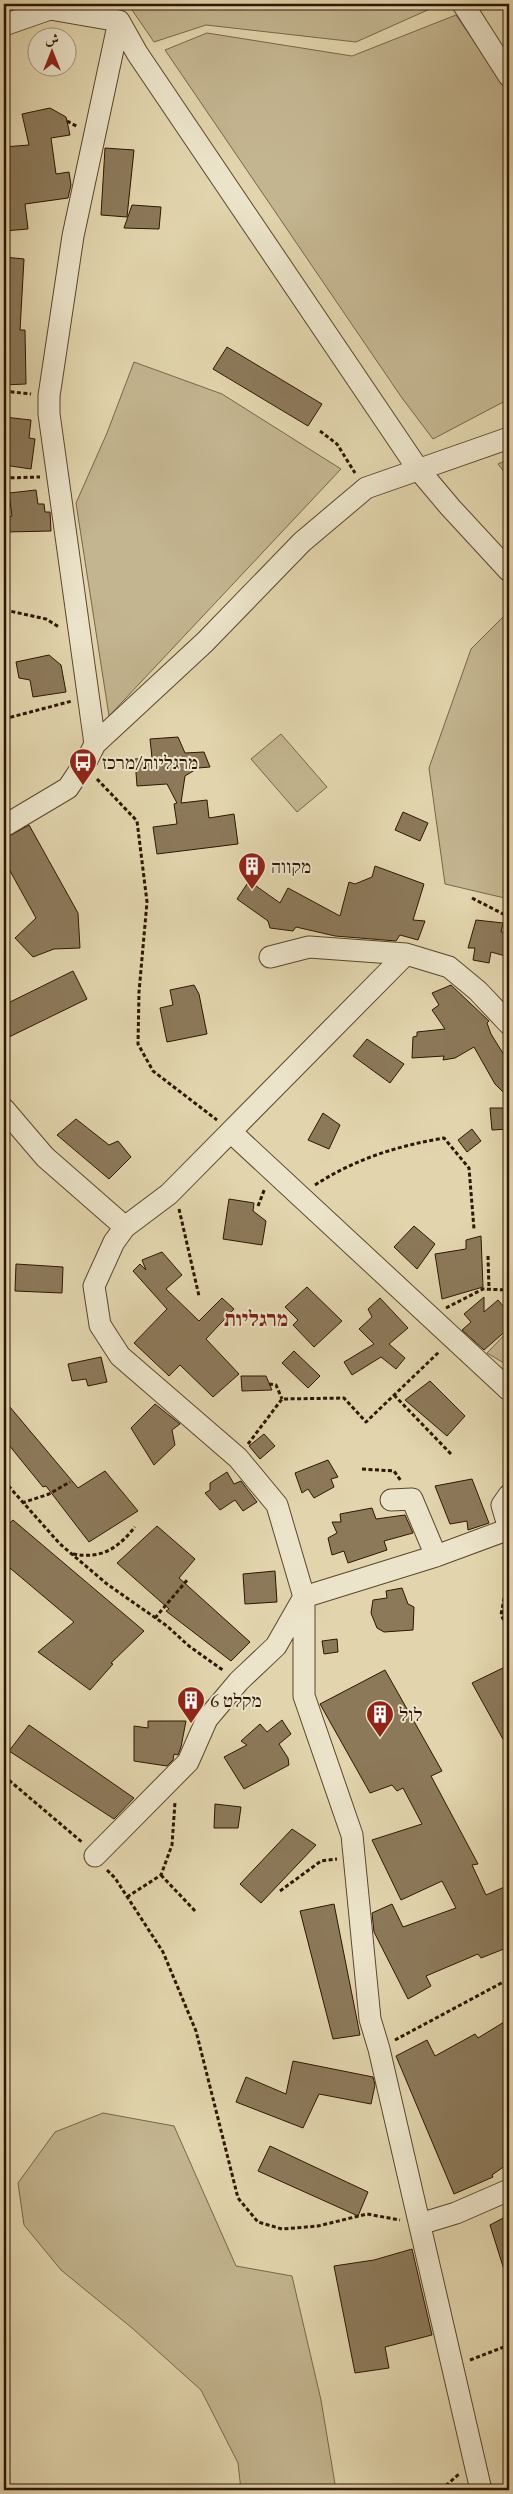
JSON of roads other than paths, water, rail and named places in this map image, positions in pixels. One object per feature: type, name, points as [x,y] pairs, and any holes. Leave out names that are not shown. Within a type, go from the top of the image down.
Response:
[{"type":"street","points":[[463,4],[509,76]]},
{"type":"street","points":[[4,25],[50,9],[119,21]]},
{"type":"street","points":[[92,751],[90,698],[58,476],[49,396],[73,236],[119,21]]},
{"type":"street","points":[[119,21],[137,53],[418,469],[509,571]]},
{"type":"street","points":[[4,826],[68,788],[92,751],[205,642],[302,542],[366,488],[509,438]]},
{"type":"street","points":[[270,957],[309,947],[406,954],[449,967],[478,991],[509,1024]]},
{"type":"street","points":[[406,954],[169,1194],[125,1227],[114,1242],[94,1286],[100,1325],[120,1356],[238,1458],[276,1504],[304,1597],[304,1696],[352,1835],[370,2020],[380,2049],[481,2490]]},
{"type":"street","points":[[4,1109],[46,1157],[125,1227]]},
{"type":"street","points":[[231,1132],[298,1197],[509,1390]]},
{"type":"street","points":[[95,1856],[188,1762],[206,1719],[239,1681],[276,1646],[304,1597],[436,1556],[509,1529],[502,1504],[509,1495]]},
{"type":"street","points":[[391,1500],[412,1499],[436,1556]]},
{"type":"street","points":[[420,2224],[456,2213],[509,2190]]},
{"type":"place","name":"מרגליות/מרכז","points":[[83,786]]},
{"type":"place","name":"מקווה","points":[[252,890]]},
{"type":"place","name":"מקלט 6","points":[[191,1724]]},
{"type":"place","name":"לול","points":[[380,1738]]},
{"type":"district","name":"מרגליות","points":[[256,1319]]}]
